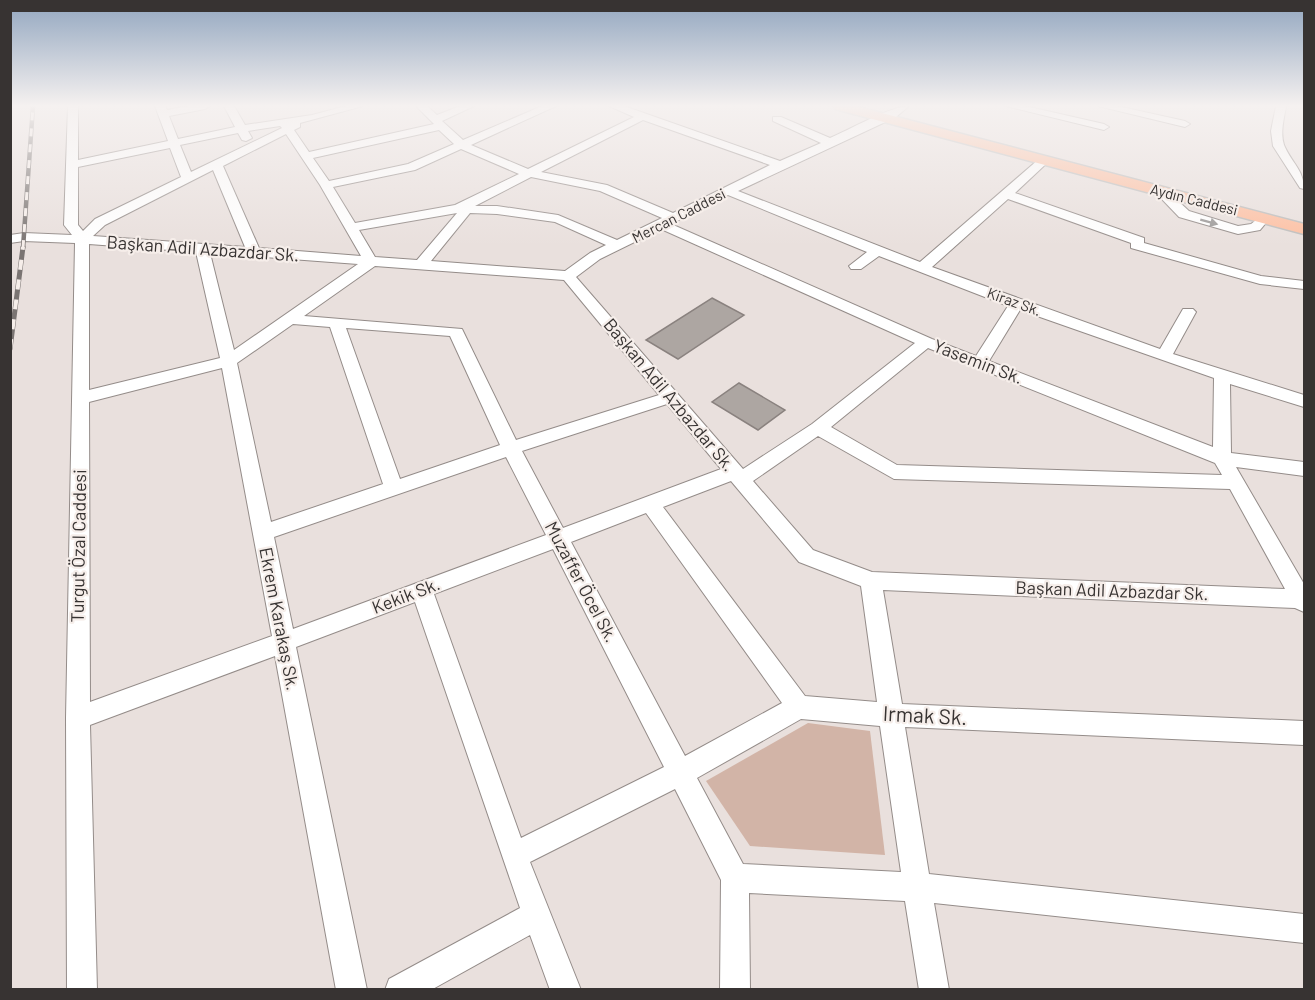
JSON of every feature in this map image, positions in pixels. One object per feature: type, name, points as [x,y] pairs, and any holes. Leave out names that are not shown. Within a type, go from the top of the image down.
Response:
[{"type":"main road","name":"Aydın Caddesi","points":[[1017,153],[1305,229]]},
{"type":"main road","name":"Aydın Caddesi","points":[[1042,153],[1305,223]]},
{"type":"street","name":"Turgut Özal Caddesi","points":[[73,153],[71,225],[82,239],[78,718],[82,990]]},
{"type":"street","points":[[73,165],[130,153]]},
{"type":"street","points":[[178,153],[187,178]]},
{"type":"street","points":[[82,239],[100,222],[242,153]]},
{"type":"street","points":[[81,398],[229,361],[371,262],[326,186],[303,153]]},
{"type":"street","points":[[305,156],[318,153]]},
{"type":"street","points":[[326,186],[411,167],[444,153]]},
{"type":"street","name":"Yasemin Sk.","points":[[479,153],[528,173],[603,188],[668,221],[926,342],[1222,458],[1305,469]]},
{"type":"street","points":[[421,266],[462,209],[569,153]]},
{"type":"street","points":[[746,153],[780,165]]},
{"type":"street","name":"Mercan Caddesi","points":[[568,276],[595,256],[806,153]]},
{"type":"street","points":[[1283,153],[1305,185]]},
{"type":"street","points":[[921,269],[1043,161]]},
{"type":"street","points":[[217,165],[254,253]]},
{"type":"street","name":"Kiraz Sk.","points":[[728,191],[921,269],[1222,377],[1305,401]]},
{"type":"street","points":[[1007,194],[1139,241],[1136,245],[1260,280],[1305,285]]},
{"type":"street","points":[[351,228],[462,209],[496,210],[558,219],[619,246]]},
{"type":"street","name":"Başkan Adil Azbazdar Sk.","points":[[10,239],[24,237],[82,239],[568,276],[806,556],[871,581],[1304,600]]},
{"type":"street","name":"Ekrem Karakaş Sk.","points":[[202,249],[229,361],[352,990]]},
{"type":"street","points":[[856,266],[877,251]]},
{"type":"street","points":[[979,363],[1017,303]]},
{"type":"street","points":[[1164,356],[1188,312]]},
{"type":"street","name":"Muzaffer Öcel Sk.","points":[[290,319],[456,332],[511,448],[735,878],[735,990]]},
{"type":"street","points":[[336,323],[394,488]]},
{"type":"street","name":"Kekik Sk.","points":[[78,718],[650,503],[738,476],[818,428],[926,342]]},
{"type":"street","points":[[1222,377],[1222,458],[1304,600]]},
{"type":"street","points":[[263,533],[511,448],[671,398]]},
{"type":"street","points":[[818,428],[894,472],[1236,482]]},
{"type":"street","points":[[514,856],[680,773],[799,707],[650,503]]},
{"type":"street","points":[[871,581],[934,990]]},
{"type":"street","points":[[423,590],[514,856],[566,990]]},
{"type":"street","name":"Irmak Sk.","points":[[799,707],[890,715],[1305,733]]},
{"type":"street","points":[[735,878],[917,887],[1305,929]]},
{"type":"street","points":[[400,990],[537,915]]},
{"type":"shaded area","points":[[808,723],[870,731],[885,855],[750,846],[706,781]]},
{"type":"building","points":[[712,298],[744,315],[678,359],[646,340]]},
{"type":"building","points":[[739,383],[785,410],[758,430],[712,402]]},
{"type":"railway","points":[[23,248],[30,153]]},
{"type":"railway","points":[[10,349],[23,247]]}]
